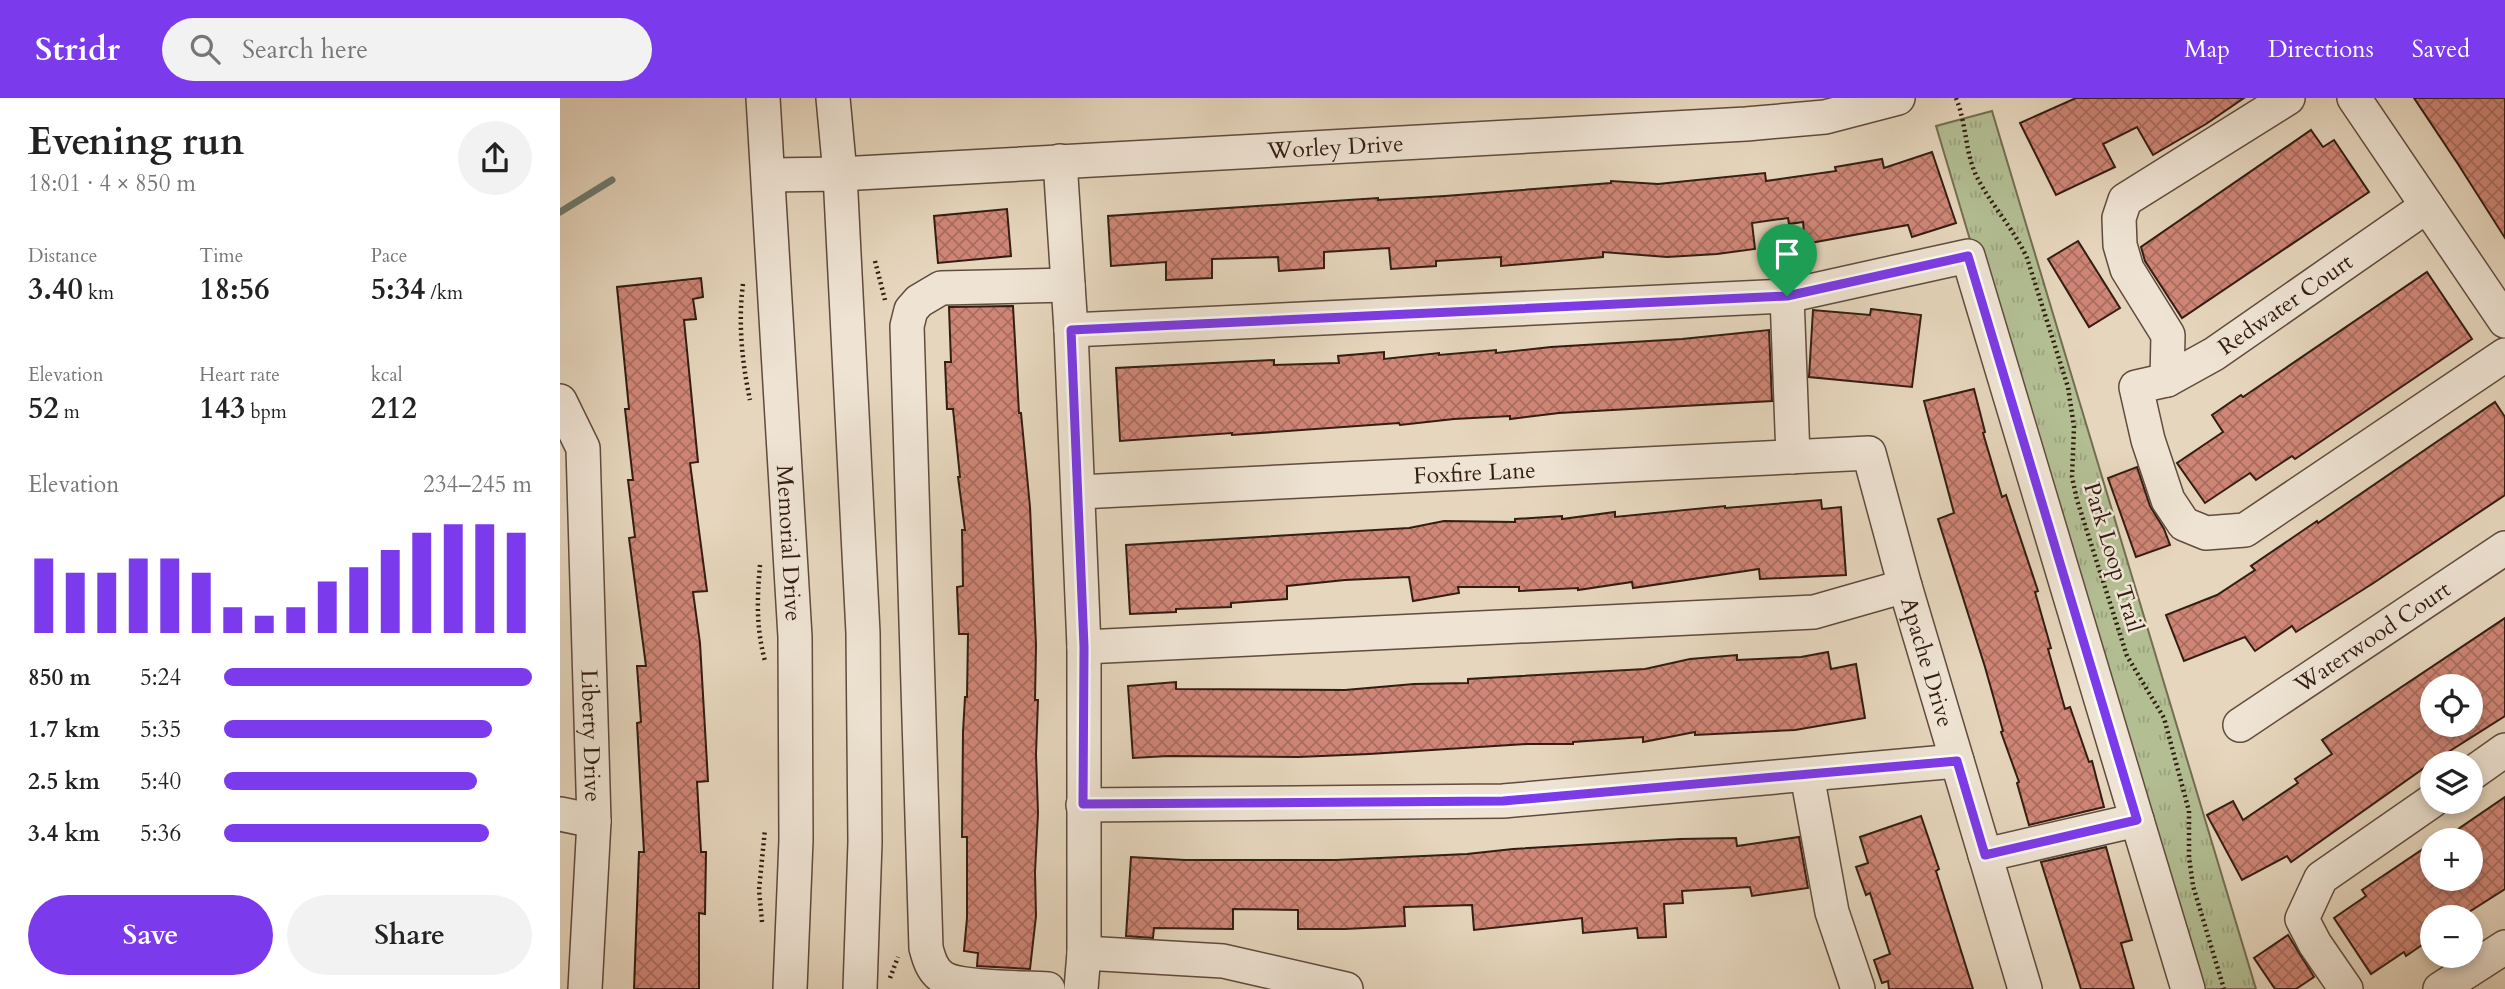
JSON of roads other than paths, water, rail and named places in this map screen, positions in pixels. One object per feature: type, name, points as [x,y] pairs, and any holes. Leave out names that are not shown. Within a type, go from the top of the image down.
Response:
[{"type":"street","name":"Memorial Drive","points":[[763,98],[795,637],[796,841],[790,989]]},
{"type":"street","points":[[833,98],[840,174],[863,633],[865,842],[860,989]]},
{"type":"street","name":"Worley Drive","points":[[769,175],[840,174],[1746,124],[1825,117],[1898,98]]},
{"type":"street","points":[[2288,98],[2125,200],[2119,218],[2120,245],[2127,269],[2168,335],[2151,384],[2148,440],[2168,500],[2183,524],[2206,533],[2245,530],[2505,355]]},
{"type":"street","points":[[2354,98],[2505,321]]},
{"type":"street","points":[[1060,161],[1071,330],[1084,647],[1084,953],[1081,989]]},
{"type":"street","name":"Redwater Court","points":[[2151,384],[2214,354],[2427,206]]},
{"type":"street","points":[[1071,330],[1787,296],[1968,256],[2188,989]]},
{"type":"street","points":[[1048,989],[957,983],[942,977],[932,966],[926,948],[907,326],[911,310],[919,300],[941,288],[1068,285]]},
{"type":"street","points":[[1787,296],[1793,457]]},
{"type":"street","name":"Liberty Drive","points":[[560,401],[583,448],[594,821],[585,989]]},
{"type":"street","name":"Foxfire Lane","points":[[1079,492],[1869,453]]},
{"type":"street","name":"Apache Drive","points":[[1869,453],[1905,586],[2025,989]]},
{"type":"street","name":"Waterwood Court","points":[[2240,725],[2505,548]]},
{"type":"street","points":[[1084,647],[1814,612],[1905,586]]},
{"type":"street","points":[[2483,766],[2505,751]]},
{"type":"street","points":[[1083,804],[1503,801],[1957,761]]},
{"type":"street","points":[[1807,775],[1832,912],[1858,989]]},
{"type":"street","points":[[2346,989],[2315,944],[2302,919],[2308,904],[2321,878],[2420,809]]},
{"type":"street","points":[[560,814],[594,821]]},
{"type":"street","points":[[1985,855],[2137,820]]},
{"type":"street","points":[[2440,989],[2505,947]]},
{"type":"street","points":[[1084,953],[1223,961],[1346,989]]},
{"type":"waterway","points":[[560,212],[612,180]]}]
